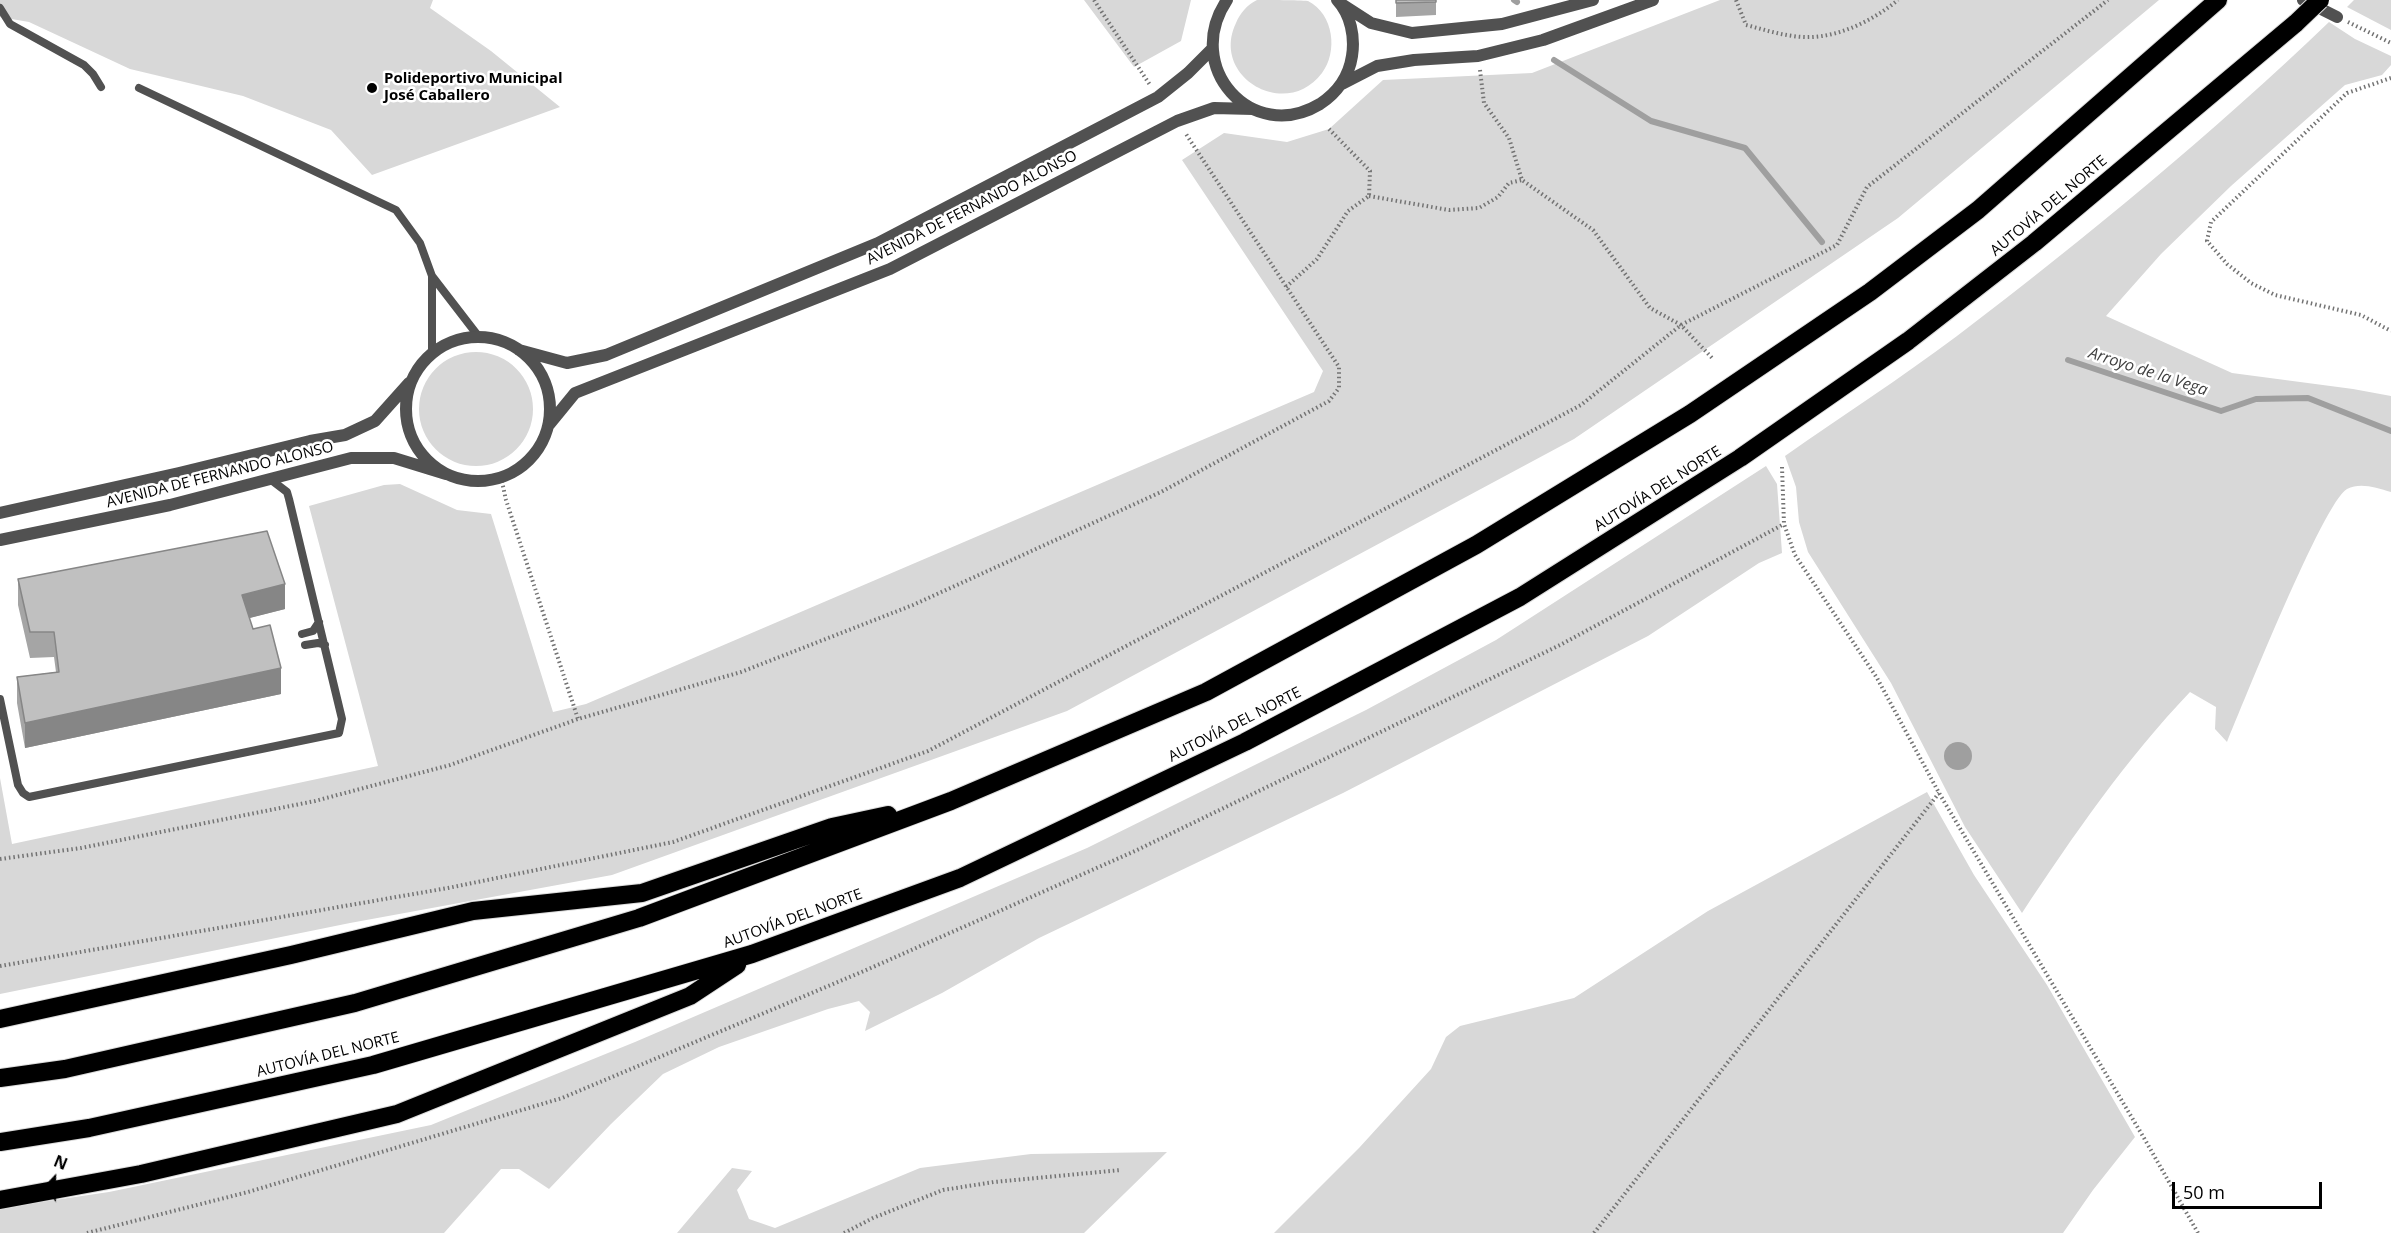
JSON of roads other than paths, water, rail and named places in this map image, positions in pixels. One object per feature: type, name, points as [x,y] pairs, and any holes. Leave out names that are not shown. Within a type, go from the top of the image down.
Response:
[{"type":"highway","points":[[0,1078],[65,1069],[355,1003],[639,918],[951,801],[1206,692],[1476,545],[1690,414],[1870,292],[1978,210],[2218,0]]},
{"type":"highway","name":"AUTOVÍA DEL NORTE","points":[[0,1142],[89,1128],[373,1065],[752,954],[960,878],[1245,742],[1520,597],[1740,458],[1908,341],[2034,243],[2296,23],[2320,0]]},
{"type":"highway","points":[[0,1019],[291,955],[473,911],[642,893],[832,827],[951,801]]},
{"type":"highway","points":[[0,1200],[141,1174],[397,1114],[690,996],[752,954]]},
{"type":"highway","points":[[0,1012],[47,1007]]},
{"type":"street","points":[[1227,0],[1218,13],[1212,31],[1211,50],[1214,64],[1225,85],[1240,101],[1253,109]]},
{"type":"street","points":[[1339,2],[1371,23],[1412,33],[1502,24],[1593,0]]},
{"type":"street","points":[[1342,84],[1377,66],[1414,60],[1478,56],[1543,40],[1653,0]]},
{"type":"street","points":[[2303,0],[2337,17]]},
{"type":"street","points":[[1339,2],[1351,24],[1354,44],[1350,65],[1342,84]]},
{"type":"street","name":"AVENIDA DE FERNANDO ALONSO","points":[[519,350],[567,363],[606,354],[878,243],[1158,97],[1188,73],[1211,50]]},
{"type":"street","name":"AVENIDA DE FERNANDO ALONSO","points":[[548,426],[575,393],[890,269],[1177,121],[1214,108],[1253,109],[1272,114],[1292,115],[1311,109],[1328,99],[1342,84]]},
{"type":"street","points":[[479,337],[500,341],[519,350],[534,365],[545,384],[549,404],[548,426],[542,443],[531,458],[518,469],[501,477],[483,481],[464,480],[447,474],[428,462],[415,444],[407,424],[406,401],[412,380],[420,366],[446,345],[462,339],[479,337]]},
{"type":"street","name":"AVENIDA DE FERNANDO ALONSO","points":[[0,513],[310,441],[345,435],[375,422],[412,380]]},
{"type":"street","name":"AVENIDA DE FERNANDO ALONSO","points":[[0,540],[170,505],[351,458],[394,458],[447,474]]},
{"type":"lane","points":[[0,8],[10,24],[84,65],[101,87]]},
{"type":"lane","points":[[139,88],[396,210],[420,243],[432,276],[479,337]]},
{"type":"lane","points":[[432,276],[432,354]]},
{"type":"lane","points":[[0,699],[18,785],[23,794],[29,797],[339,733],[342,719],[289,499],[287,492],[270,479]]},
{"type":"lane","points":[[302,634],[313,631],[319,622]]},
{"type":"lane","points":[[304,645],[318,643],[325,645]]},
{"type":"waterway","name":"Arroyo de la Vega","points":[[1554,60],[1651,121],[1745,148],[1822,242]]},
{"type":"waterway","name":"Arroyo de la Vega","points":[[2068,360],[2221,411],[2256,399],[2308,398],[2391,431]]},
{"type":"place","name":"Polideportivo Municipal José Caballero","points":[[372,88]]}]
